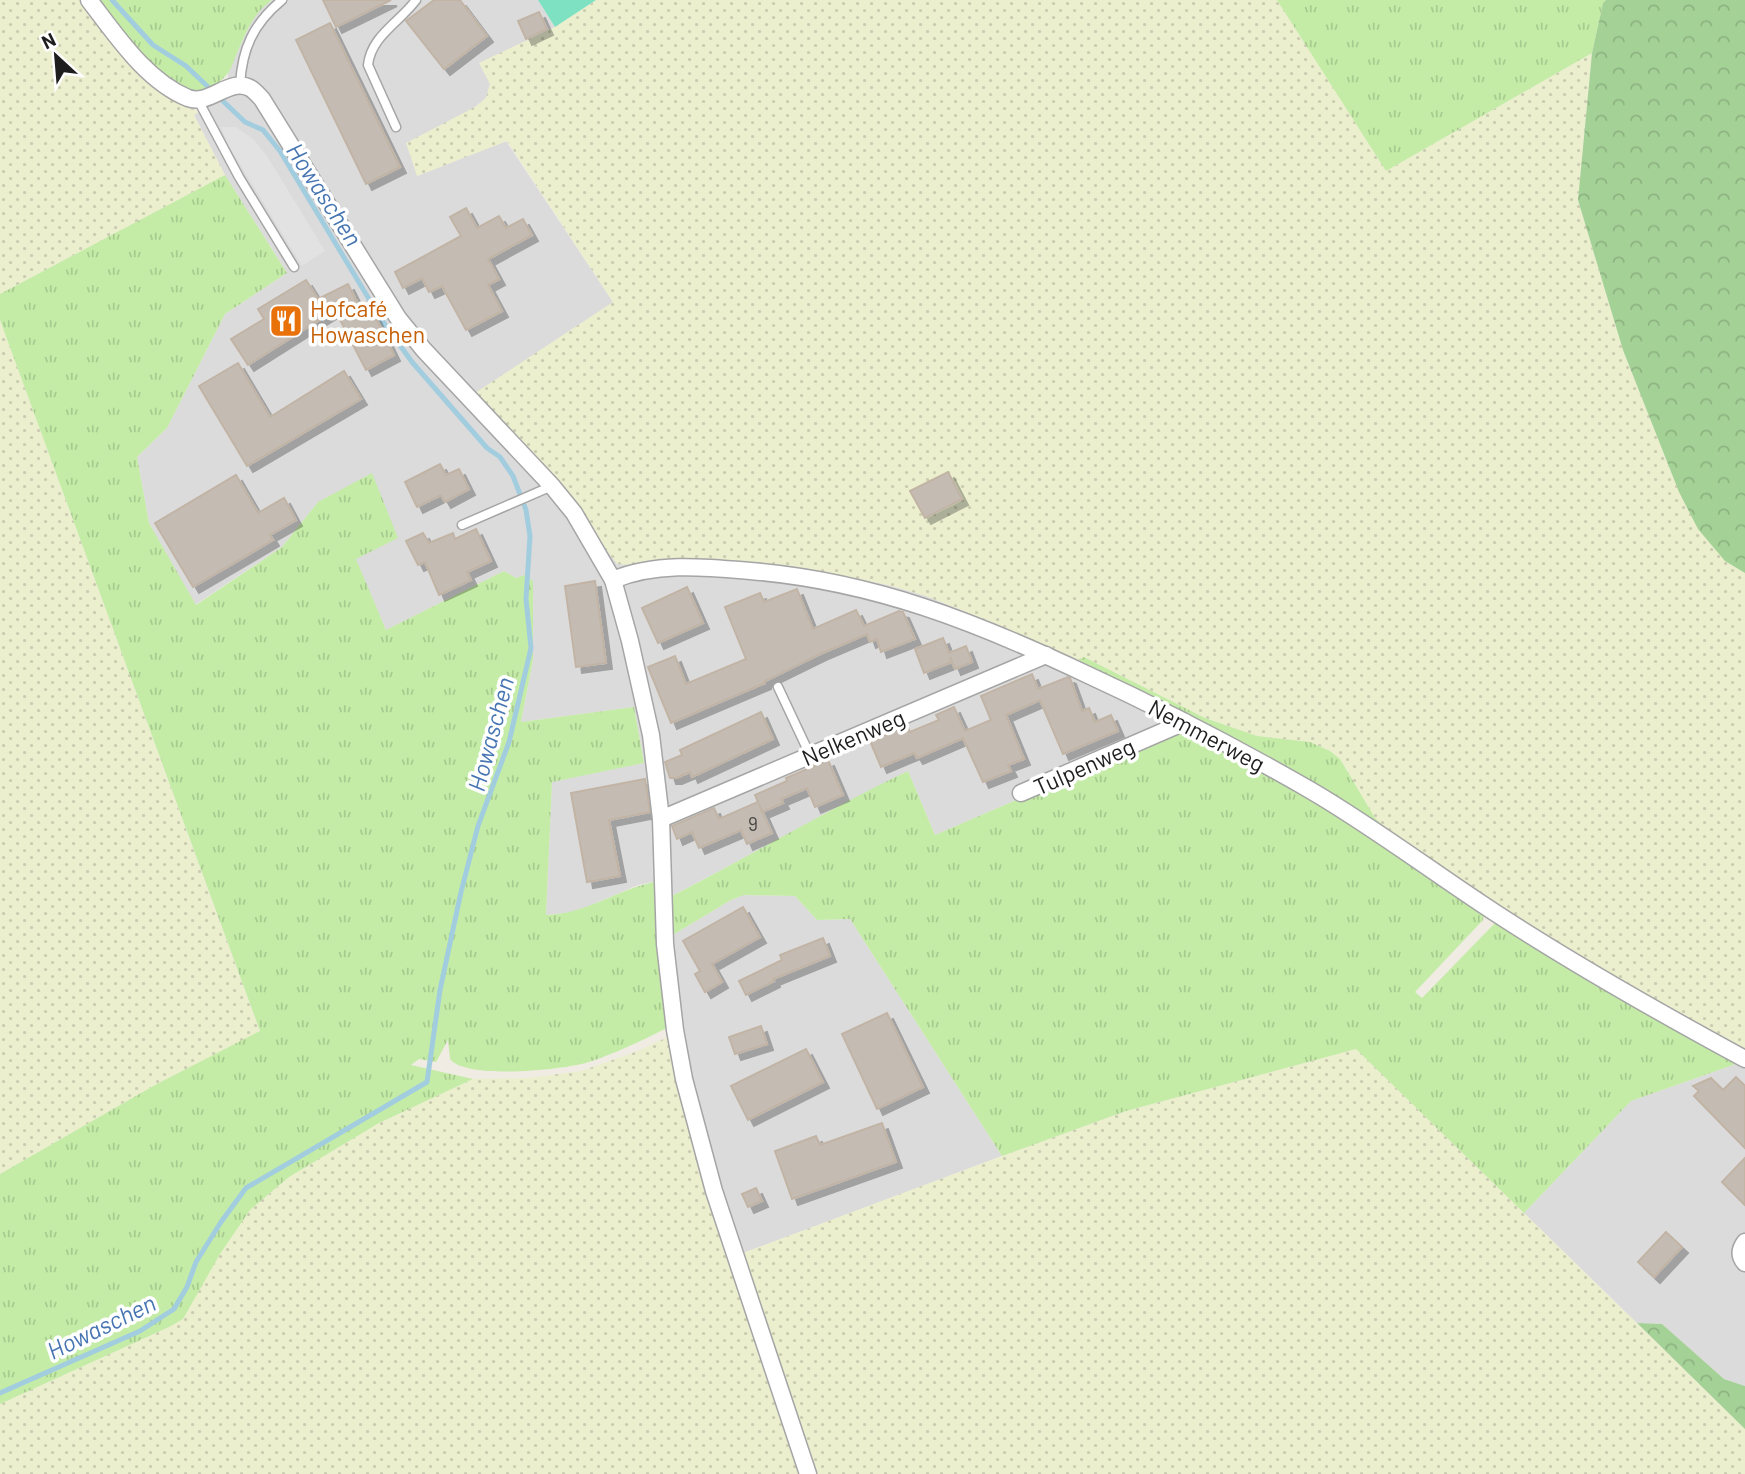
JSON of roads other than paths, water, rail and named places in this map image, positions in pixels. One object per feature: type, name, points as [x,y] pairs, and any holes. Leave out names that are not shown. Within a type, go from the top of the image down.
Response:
[{"type":"street","points":[[89,0],[128,50],[151,73],[190,99],[201,99],[233,87],[250,88],[262,99],[398,318],[424,350],[552,486],[574,513],[613,580],[630,640],[651,735],[661,819],[665,944],[684,1079],[714,1191],[808,1474]]},
{"type":"street","name":"Nemmerweg","points":[[613,580],[642,570],[719,568],[832,582],[876,591],[940,611],[1046,655],[1185,722],[1313,792],[1497,914],[1649,1007],[1745,1059]]},
{"type":"street","name":"Nelkenweg","points":[[661,819],[1046,655]]},
{"type":"street","name":"Tulpenweg","points":[[1021,793],[1185,722]]},
{"type":"street","points":[[1745,1242],[1740,1251],[1740,1257],[1745,1263]]},
{"type":"lane","points":[[233,87],[250,41],[267,13],[282,0]]},
{"type":"lane","points":[[396,127],[368,65],[369,55],[376,42],[416,0]]},
{"type":"lane","points":[[201,99],[239,177],[294,267]]},
{"type":"lane","points":[[462,525],[552,486]]},
{"type":"lane","points":[[778,687],[810,755]]},
{"type":"waterway","name":"Howaschen","points":[[0,1393],[140,1331],[174,1309],[187,1287],[196,1262],[246,1188],[427,1082],[440,990],[461,892],[478,826],[509,742],[531,648],[526,599],[530,536],[526,510],[513,476],[500,457],[487,448],[412,362],[381,319],[280,151],[263,130],[245,122],[186,66],[153,45],[112,0]]},
{"type":"place","name":"Hofcafé Howaschen","points":[[286,321]]}]
